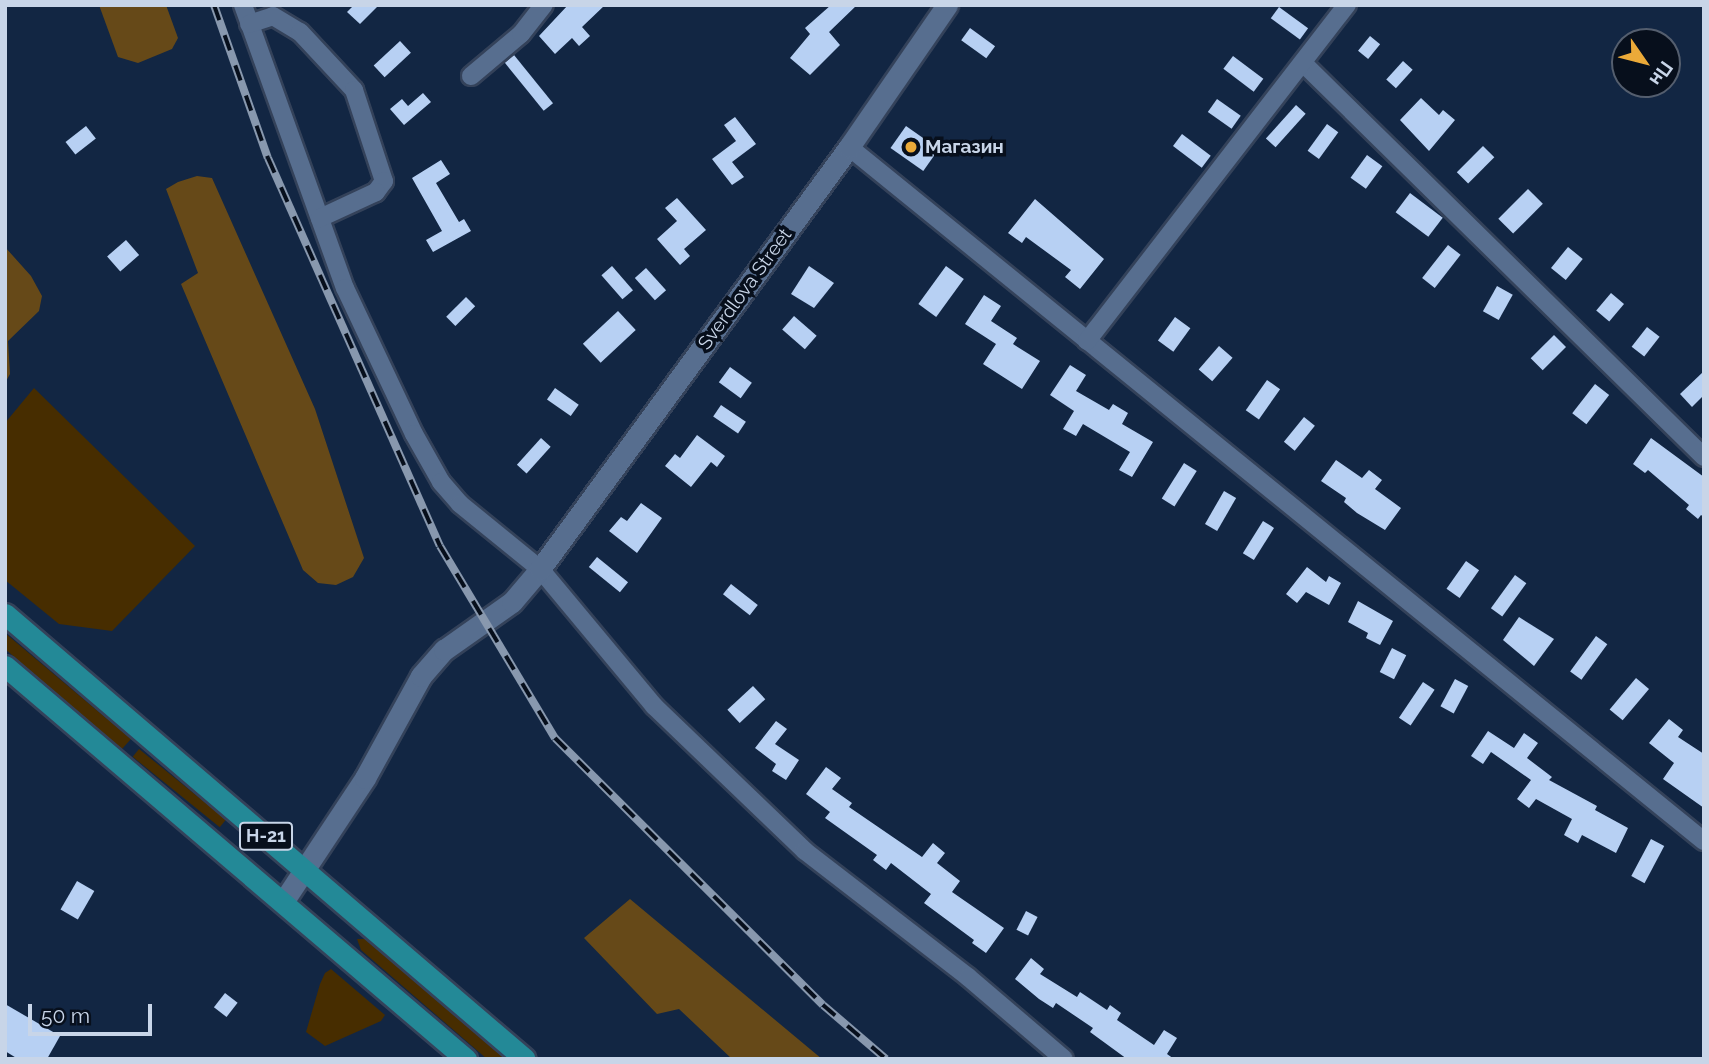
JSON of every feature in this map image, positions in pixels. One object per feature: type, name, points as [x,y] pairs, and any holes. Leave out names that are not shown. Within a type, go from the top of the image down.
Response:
[{"type":"main road","name":"Н-21","points":[[5,614],[525,1059]]},
{"type":"main road","name":"Н-21","points":[[5,666],[466,1059]]},
{"type":"street","points":[[243,5],[345,288],[414,434],[441,482],[460,504],[540,569],[622,671],[718,770],[806,851],[968,977],[1064,1059]]},
{"type":"street","points":[[471,76],[521,34],[544,5]]},
{"type":"street","name":"Sverdlova Street","points":[[284,902],[365,778],[421,676],[444,650],[512,602],[540,569],[849,147],[947,5]]},
{"type":"street","points":[[1087,341],[1347,5]]},
{"type":"street","points":[[249,24],[273,16],[300,32],[354,90],[384,181],[376,192],[320,218]]},
{"type":"street","points":[[1303,63],[1704,457]]},
{"type":"street","points":[[849,147],[1704,841]]},
{"type":"shaded area","points":[[99,5],[166,5],[178,38],[172,49],[138,63],[118,57]]},
{"type":"shaded area","points":[[197,176],[212,178],[315,409],[364,558],[353,577],[336,585],[318,583],[303,570],[181,284],[198,273],[166,189]]},
{"type":"shaded area","points":[[5,247],[31,276],[42,296],[39,311],[8,341],[10,374],[5,383]]},
{"type":"shaded area","points":[[34,388],[195,546],[112,631],[59,624],[5,580],[5,423]]},
{"type":"shaded area","points":[[5,633],[131,739],[122,749],[5,649]]},
{"type":"shaded area","points":[[139,749],[226,819],[220,827],[133,757]]},
{"type":"shaded area","points":[[630,899],[822,1059],[732,1059],[679,1009],[657,1014],[584,938]]},
{"type":"shaded area","points":[[357,939],[365,939],[505,1059],[487,1059],[361,950]]},
{"type":"shaded area","points":[[331,969],[385,1015],[381,1021],[325,1046],[306,1032],[320,984],[325,973]]},
{"type":"building","points":[[354,5],[379,5],[360,24],[347,12]]},
{"type":"building","points":[[568,5],[605,5],[582,27],[590,36],[579,46],[572,38],[555,54],[539,36]]},
{"type":"building","points":[[831,5],[857,5],[829,32],[840,45],[810,75],[790,58],[810,34],[805,28]]},
{"type":"building","points":[[1279,7],[1308,28],[1300,39],[1271,18]]},
{"type":"building","points":[[970,28],[995,46],[986,58],[961,40]]},
{"type":"building","points":[[1370,36],[1380,44],[1368,59],[1358,51]]},
{"type":"building","points":[[400,41],[411,53],[385,77],[374,66]]},
{"type":"building","points":[[514,55],[553,103],[544,111],[505,63]]},
{"type":"building","points":[[1233,56],[1263,79],[1254,92],[1223,69]]},
{"type":"building","points":[[1403,61],[1413,70],[1396,88],[1386,80]]},
{"type":"building","points":[[423,93],[431,102],[404,125],[390,109],[402,99],[408,106]]},
{"type":"building","points":[[1421,98],[1439,115],[1443,110],[1455,120],[1429,151],[1400,120]]},
{"type":"building","points":[[1217,99],[1241,116],[1232,129],[1208,112]]},
{"type":"building","points":[[1296,105],[1306,114],[1276,147],[1266,138]]},
{"type":"building","points":[[735,117],[756,144],[732,162],[744,177],[732,185],[712,159],[736,141],[724,125]]},
{"type":"building","points":[[1327,124],[1338,132],[1319,159],[1308,151]]},
{"type":"building","points":[[86,126],[96,139],[75,155],[66,142]]},
{"type":"building","points":[[906,126],[939,149],[923,171],[891,148]]},
{"type":"building","points":[[1182,134],[1211,156],[1202,168],[1173,146]]},
{"type":"building","points":[[1483,146],[1494,157],[1468,183],[1457,172]]},
{"type":"building","points":[[1367,155],[1382,166],[1366,189],[1351,178]]},
{"type":"building","points":[[441,160],[450,174],[436,183],[459,222],[464,219],[471,231],[433,252],[426,240],[442,231],[412,178]]},
{"type":"building","points":[[1528,189],[1543,204],[1513,234],[1498,219]]},
{"type":"building","points":[[1410,193],[1443,218],[1428,237],[1396,212]]},
{"type":"building","points":[[677,198],[706,230],[684,249],[690,256],[680,265],[657,239],[677,221],[665,208]]},
{"type":"building","points":[[1035,199],[1104,259],[1080,289],[1065,277],[1071,270],[1026,237],[1022,243],[1008,233]]},
{"type":"building","points":[[126,240],[139,255],[120,271],[107,256]]},
{"type":"building","points":[[1448,245],[1461,255],[1435,288],[1422,278]]},
{"type":"building","points":[[1568,247],[1583,259],[1566,280],[1551,268]]},
{"type":"building","points":[[612,266],[633,290],[622,299],[601,275]]},
{"type":"building","points":[[809,266],[834,283],[814,308],[791,294]]},
{"type":"building","points":[[946,266],[964,279],[936,317],[918,304]]},
{"type":"building","points":[[646,268],[666,290],[655,300],[635,278]]},
{"type":"building","points":[[1497,286],[1513,295],[1499,320],[1483,311]]},
{"type":"building","points":[[1611,293],[1624,304],[1609,322],[1596,311]]},
{"type":"building","points":[[984,295],[1001,306],[991,321],[1017,338],[1013,344],[1040,361],[1022,389],[983,364],[996,344],[965,324]]},
{"type":"building","points":[[466,297],[475,306],[455,326],[446,317]]},
{"type":"building","points":[[618,311],[636,330],[601,363],[583,344]]},
{"type":"building","points":[[794,316],[817,336],[805,349],[782,330]]},
{"type":"building","points":[[1175,317],[1190,328],[1173,352],[1158,340]]},
{"type":"building","points":[[1647,327],[1660,337],[1644,357],[1632,347]]},
{"type":"building","points":[[1554,335],[1566,347],[1543,370],[1531,358]]},
{"type":"building","points":[[1219,346],[1233,358],[1212,381],[1199,369]]},
{"type":"building","points":[[1070,365],[1086,375],[1076,391],[1109,410],[1113,404],[1128,413],[1122,424],[1153,442],[1132,477],[1119,470],[1130,452],[1083,424],[1076,436],[1063,429],[1074,411],[1050,395]]},
{"type":"building","points":[[730,367],[752,383],[741,398],[719,382]]},
{"type":"building","points":[[1704,371],[1704,395],[1692,407],[1680,394]]},
{"type":"building","points":[[1267,380],[1280,389],[1259,419],[1246,410]]},
{"type":"building","points":[[1595,384],[1609,395],[1586,424],[1572,413]]},
{"type":"building","points":[[555,388],[579,405],[571,416],[547,399]]},
{"type":"building","points":[[721,405],[746,422],[738,433],[713,417]]},
{"type":"building","points":[[1304,417],[1315,426],[1295,451],[1284,442]]},
{"type":"building","points":[[697,435],[725,456],[717,467],[711,462],[691,487],[665,466],[675,454],[680,458]]},
{"type":"building","points":[[541,438],[551,447],[527,473],[517,465]]},
{"type":"building","points":[[1651,438],[1704,477],[1704,517],[1701,515],[1698,519],[1686,509],[1689,505],[1648,470],[1645,473],[1633,464]]},
{"type":"building","points":[[1336,460],[1362,478],[1369,470],[1382,480],[1375,489],[1401,508],[1385,530],[1357,513],[1344,502],[1346,498],[1321,481]]},
{"type":"building","points":[[1184,463],[1197,471],[1174,507],[1162,499]]},
{"type":"building","points":[[1224,491],[1236,498],[1217,531],[1205,524]]},
{"type":"building","points":[[641,503],[662,518],[637,553],[609,531],[621,517],[627,521]]},
{"type":"building","points":[[1263,521],[1274,528],[1254,560],[1243,553]]},
{"type":"building","points":[[597,557],[628,582],[620,592],[589,567]]},
{"type":"building","points":[[1466,561],[1479,570],[1460,598],[1446,589]]},
{"type":"building","points":[[1307,567],[1326,582],[1329,576],[1341,583],[1329,605],[1306,592],[1297,603],[1286,594]]},
{"type":"building","points":[[1515,575],[1526,583],[1502,616],[1491,608]]},
{"type":"building","points":[[731,584],[758,605],[750,615],[723,594]]},
{"type":"building","points":[[1358,601],[1393,621],[1380,645],[1366,638],[1368,633],[1348,622]]},
{"type":"building","points":[[1519,617],[1554,639],[1534,666],[1503,640]]},
{"type":"building","points":[[1596,636],[1607,644],[1581,680],[1570,672]]},
{"type":"building","points":[[1392,648],[1406,655],[1394,679],[1380,672]]},
{"type":"building","points":[[1636,678],[1649,689],[1623,720],[1610,709]]},
{"type":"building","points":[[1455,679],[1468,686],[1454,713],[1440,706]]},
{"type":"building","points":[[1423,682],[1435,690],[1411,725],[1399,718]]},
{"type":"building","points":[[753,686],[765,699],[740,723],[727,710]]},
{"type":"building","points":[[1669,719],[1683,730],[1678,737],[1704,754],[1704,808],[1663,779],[1674,763],[1649,743]]},
{"type":"building","points":[[776,721],[787,729],[775,744],[799,760],[786,780],[772,771],[776,764],[755,748]]},
{"type":"building","points":[[1488,731],[1514,748],[1524,733],[1538,743],[1527,758],[1552,777],[1549,780],[1597,806],[1595,810],[1628,828],[1616,853],[1582,835],[1578,843],[1564,835],[1572,819],[1536,799],[1529,808],[1517,799],[1531,780],[1491,752],[1483,764],[1471,756]]},
{"type":"building","points":[[826,767],[841,778],[832,789],[852,803],[849,807],[922,857],[933,843],[945,853],[937,863],[960,881],[952,892],[1004,928],[986,953],[972,943],[974,940],[924,903],[931,894],[891,863],[886,870],[873,860],[877,855],[825,818],[830,812],[806,794]]},
{"type":"building","points":[[1651,839],[1664,846],[1645,883],[1631,876]]},
{"type":"building","points":[[77,881],[94,891],[78,920],[60,910]]},
{"type":"building","points":[[1026,911],[1038,917],[1028,936],[1016,930]]},
{"type":"building","points":[[1031,958],[1044,969],[1040,974],[1077,997],[1080,992],[1107,1010],[1110,1005],[1121,1013],[1117,1020],[1154,1045],[1164,1030],[1177,1038],[1167,1054],[1174,1059],[1127,1059],[1090,1032],[1093,1028],[1056,1003],[1053,1008],[1039,999],[1015,979]]},
{"type":"building","points":[[225,993],[238,1003],[227,1017],[214,1007]]},
{"type":"building","points":[[5,1004],[60,1036],[47,1059],[18,1059],[5,1051]]},
{"type":"railway","points":[[214,5],[268,158],[440,546],[555,738],[823,1005],[886,1059]]},
{"type":"place","name":"Mагазин","points":[[911,147]]}]
